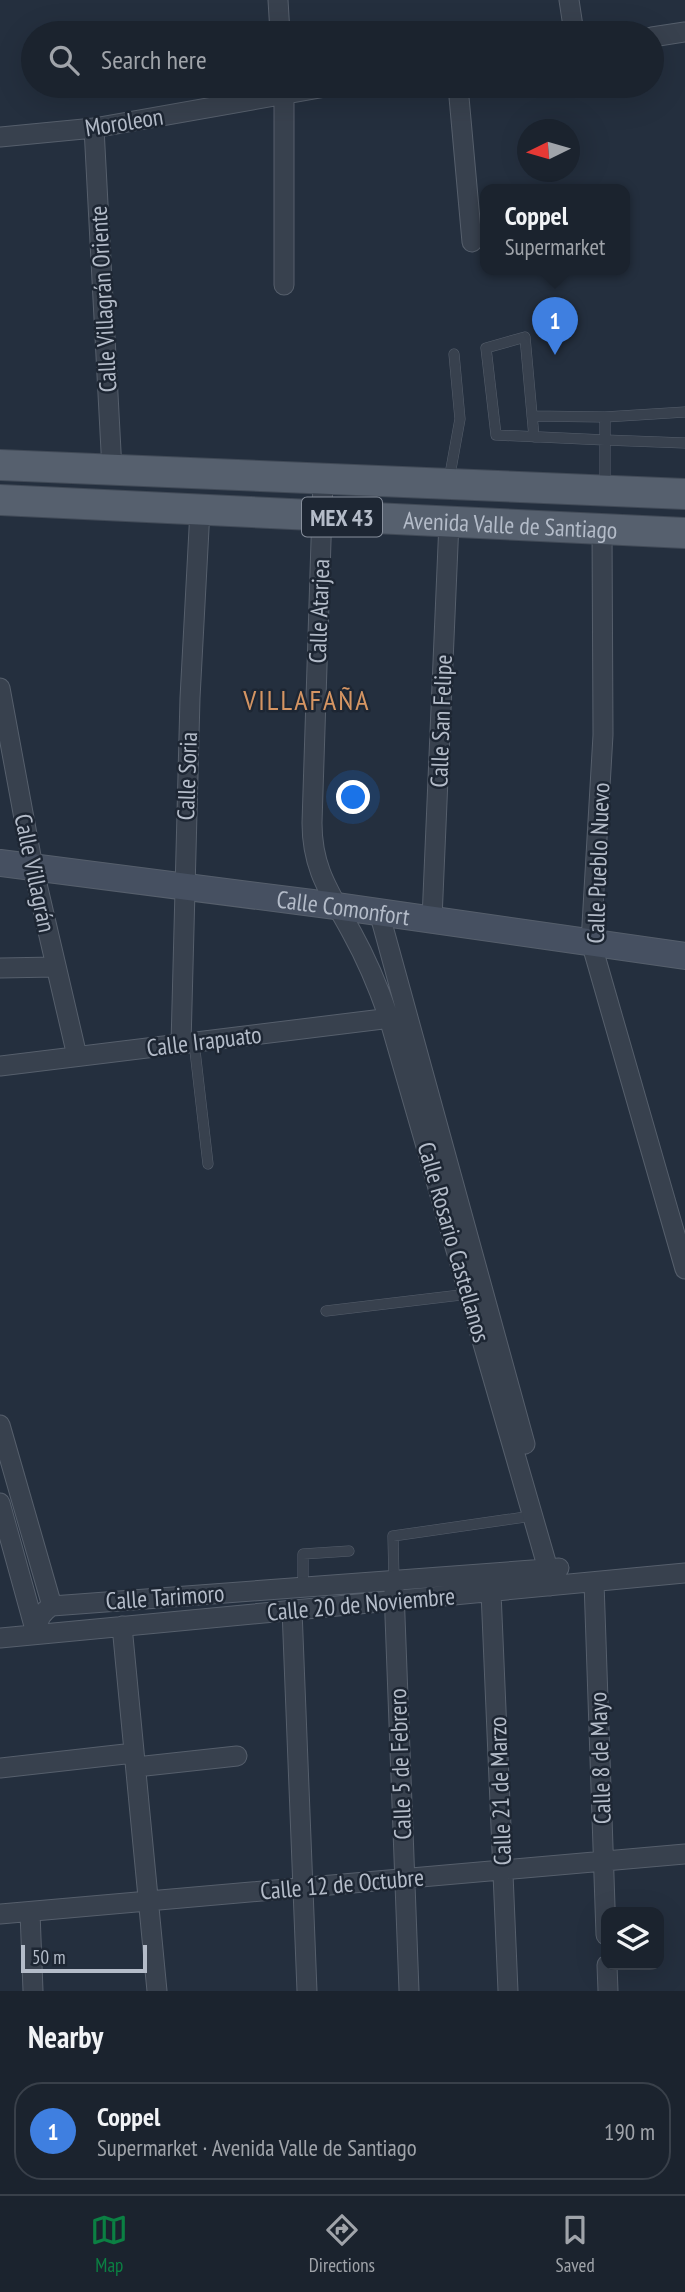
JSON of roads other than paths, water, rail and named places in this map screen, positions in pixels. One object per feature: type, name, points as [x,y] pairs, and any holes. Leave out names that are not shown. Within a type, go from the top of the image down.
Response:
[{"type":"main road","name":"Avenida Valle de Santiago","points":[[0,465],[685,494]]},
{"type":"main road","name":"Avenida Valle de Santiago","points":[[0,500],[685,533]]},
{"type":"street","points":[[278,0],[279,21]]},
{"type":"street","points":[[569,0],[572,21]]},
{"type":"street","points":[[664,35],[685,32]]},
{"type":"street","name":"Moroleon","points":[[0,137],[94,128],[240,98]]},
{"type":"street","points":[[284,98],[284,285]]},
{"type":"street","points":[[459,98],[472,243]]},
{"type":"street","name":"Calle Villagrán Oriente","points":[[94,128],[112,470]]},
{"type":"street","name":"Calle Atarjea","points":[[323,479],[312,840],[320,875],[336,906]]},
{"type":"street","name":"Calle Soria","points":[[187,1043],[184,886],[200,510]]},
{"type":"street","name":"Calle San Felipe","points":[[432,919],[449,522]]},
{"type":"street","name":"Calle Pueblo Nuevo","points":[[602,529],[603,734],[591,942],[685,1269]]},
{"type":"street","name":"Calle Villagrán","points":[[0,688],[33,867],[77,1056]]},
{"type":"street","name":"Calle Comonfort","points":[[0,863],[432,919],[685,956]]},
{"type":"street","name":"Calle Rosario Castellanos","points":[[336,906],[398,1017],[555,1577]]},
{"type":"street","name":"Calle Rosario Castellanos","points":[[379,912],[398,1017],[469,1294],[533,1516],[555,1577]]},
{"type":"street","points":[[0,968],[55,967]]},
{"type":"street","name":"Calle Irapuato","points":[[0,1066],[398,1017]]},
{"type":"street","points":[[0,1425],[52,1606],[46,1609],[38,1620],[37,1634]]},
{"type":"street","points":[[0,1503],[37,1634]]},
{"type":"street","name":"Calle 20 de Noviembre","points":[[37,1634],[491,1592],[555,1577],[594,1582],[685,1573]]},
{"type":"street","name":"Calle Tarimoro","points":[[52,1606],[394,1580],[555,1577]]},
{"type":"street","name":"Calle 5 de Febrero","points":[[394,1580],[409,1991]]},
{"type":"street","name":"Calle 8 de Mayo","points":[[594,1582],[605,1907]]},
{"type":"street","name":"Calle 21 de Marzo","points":[[491,1592],[508,1991]]},
{"type":"street","points":[[292,1610],[307,1991]]},
{"type":"street","points":[[122,1626],[157,1991]]},
{"type":"street","points":[[0,1638],[37,1634]]},
{"type":"street","points":[[0,1768],[237,1756]]},
{"type":"street","name":"Calle 12 de Octubre","points":[[0,1914],[685,1854]]},
{"type":"street","points":[[30,1912],[33,1991]]},
{"type":"street","points":[[607,1970],[608,1991]]},
{"type":"lane","points":[[534,437],[525,337],[486,348],[496,435],[534,437],[685,443]]},
{"type":"lane","points":[[448,484],[460,419],[454,354]]},
{"type":"lane","points":[[532,416],[605,417],[685,412]]},
{"type":"lane","points":[[605,417],[605,491]]},
{"type":"lane","points":[[187,1043],[208,1164]]},
{"type":"lane","points":[[326,1311],[469,1294]]},
{"type":"lane","points":[[394,1580],[393,1536],[533,1516]]},
{"type":"lane","points":[[303,1587],[303,1554],[349,1551]]},
{"type":"place","name":"Coppel","points":[[555,355]]},
{"type":"district","name":"VILLAFAÑA","points":[[307,699]]}]
